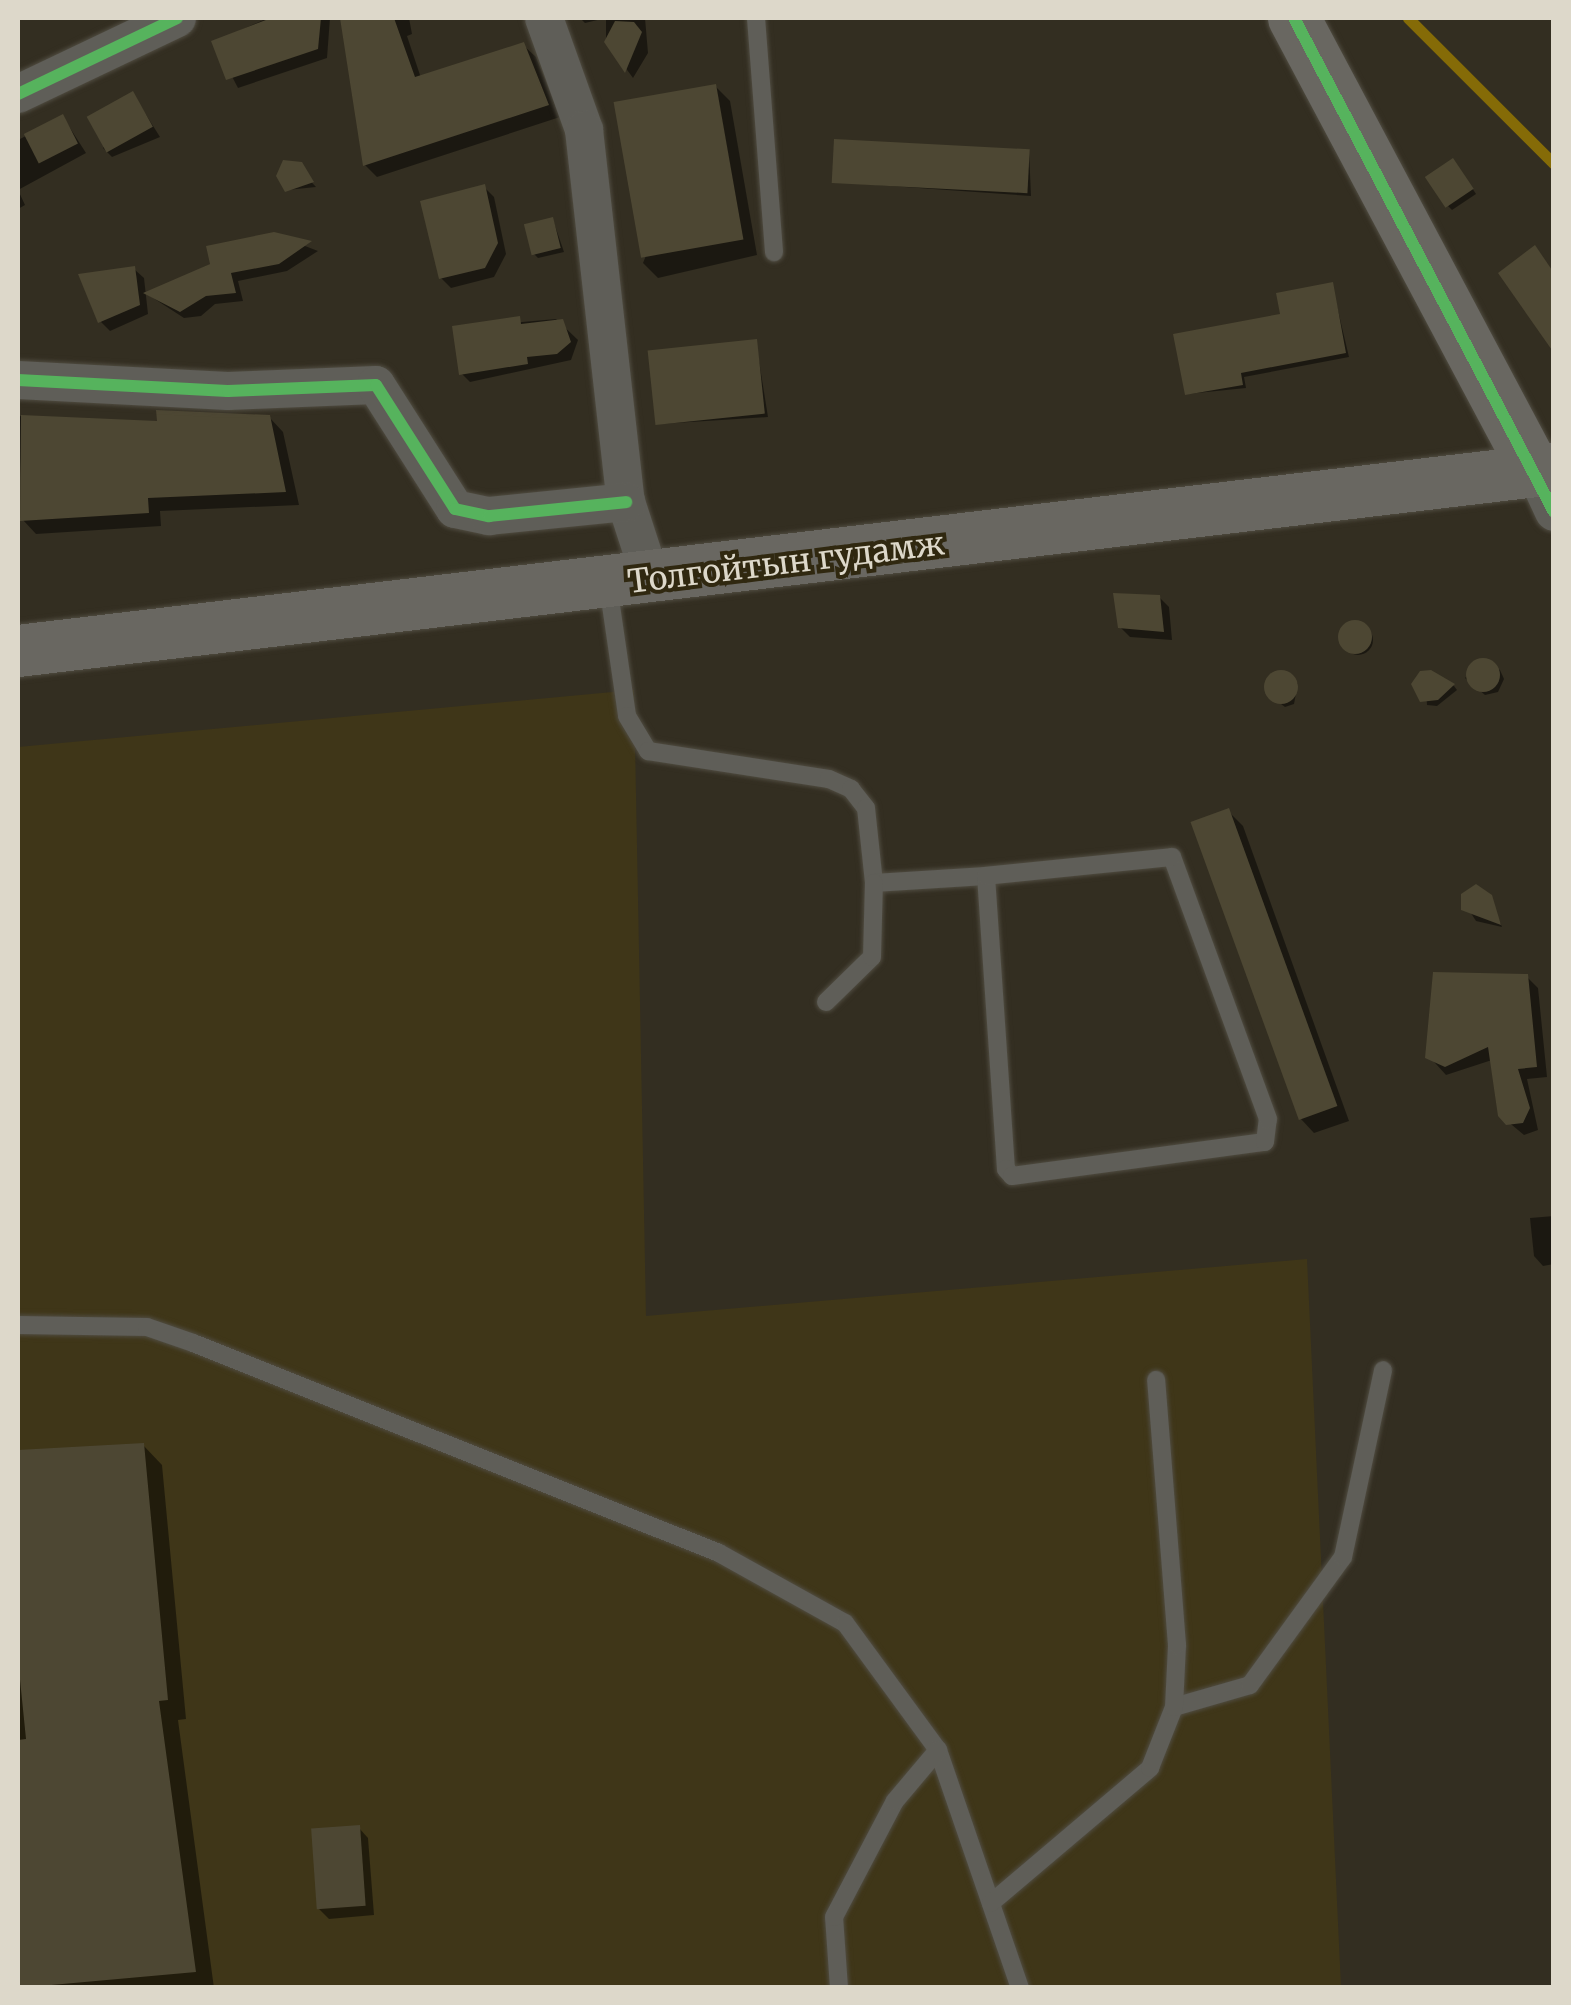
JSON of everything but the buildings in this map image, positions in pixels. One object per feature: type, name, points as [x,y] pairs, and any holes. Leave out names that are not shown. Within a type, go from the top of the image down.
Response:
[{"type":"main road","points":[[1294,18],[1548,484]]},
{"type":"main road","name":"Толгойтын гудамж","points":[[18,651],[1548,484]]},
{"type":"street","points":[[18,94],[176,18]]},
{"type":"street","points":[[544,18],[584,130],[626,502],[630,582]]},
{"type":"street","points":[[18,380],[228,391],[376,384],[454,510],[488,516],[626,502]]},
{"type":"lane","points":[[756,18],[774,252]]},
{"type":"lane","points":[[630,582],[634,736],[648,751],[673,758],[829,779],[851,789],[866,808],[874,882],[872,957],[826,1002]]},
{"type":"lane","points":[[874,882],[986,876],[1172,856],[1268,1119],[1264,1142],[1012,1176],[1006,1169],[986,876]]},
{"type":"lane","points":[[18,1325],[147,1328],[194,1342],[719,1553],[845,1623],[938,1750],[1020,1988]]},
{"type":"lane","points":[[1174,1707],[1250,1685],[1343,1558],[1383,1370]]},
{"type":"lane","points":[[991,1903],[1150,1768],[1174,1707],[1177,1646],[1156,1380]]},
{"type":"lane","points":[[839,1988],[834,1917],[895,1801],[938,1750]]},
{"type":"shaded area","points":[[634,690],[646,1316],[1307,1259],[1341,1987],[18,1988],[18,747]]},
{"type":"waterway","points":[[1408,18],[1554,164]]},
{"type":"cycle path","points":[[18,94],[177,18]]},
{"type":"cycle path","points":[[1294,18],[1554,512]]},
{"type":"cycle path","points":[[18,380],[228,391],[376,385],[455,509],[489,516],[626,502]]}]
